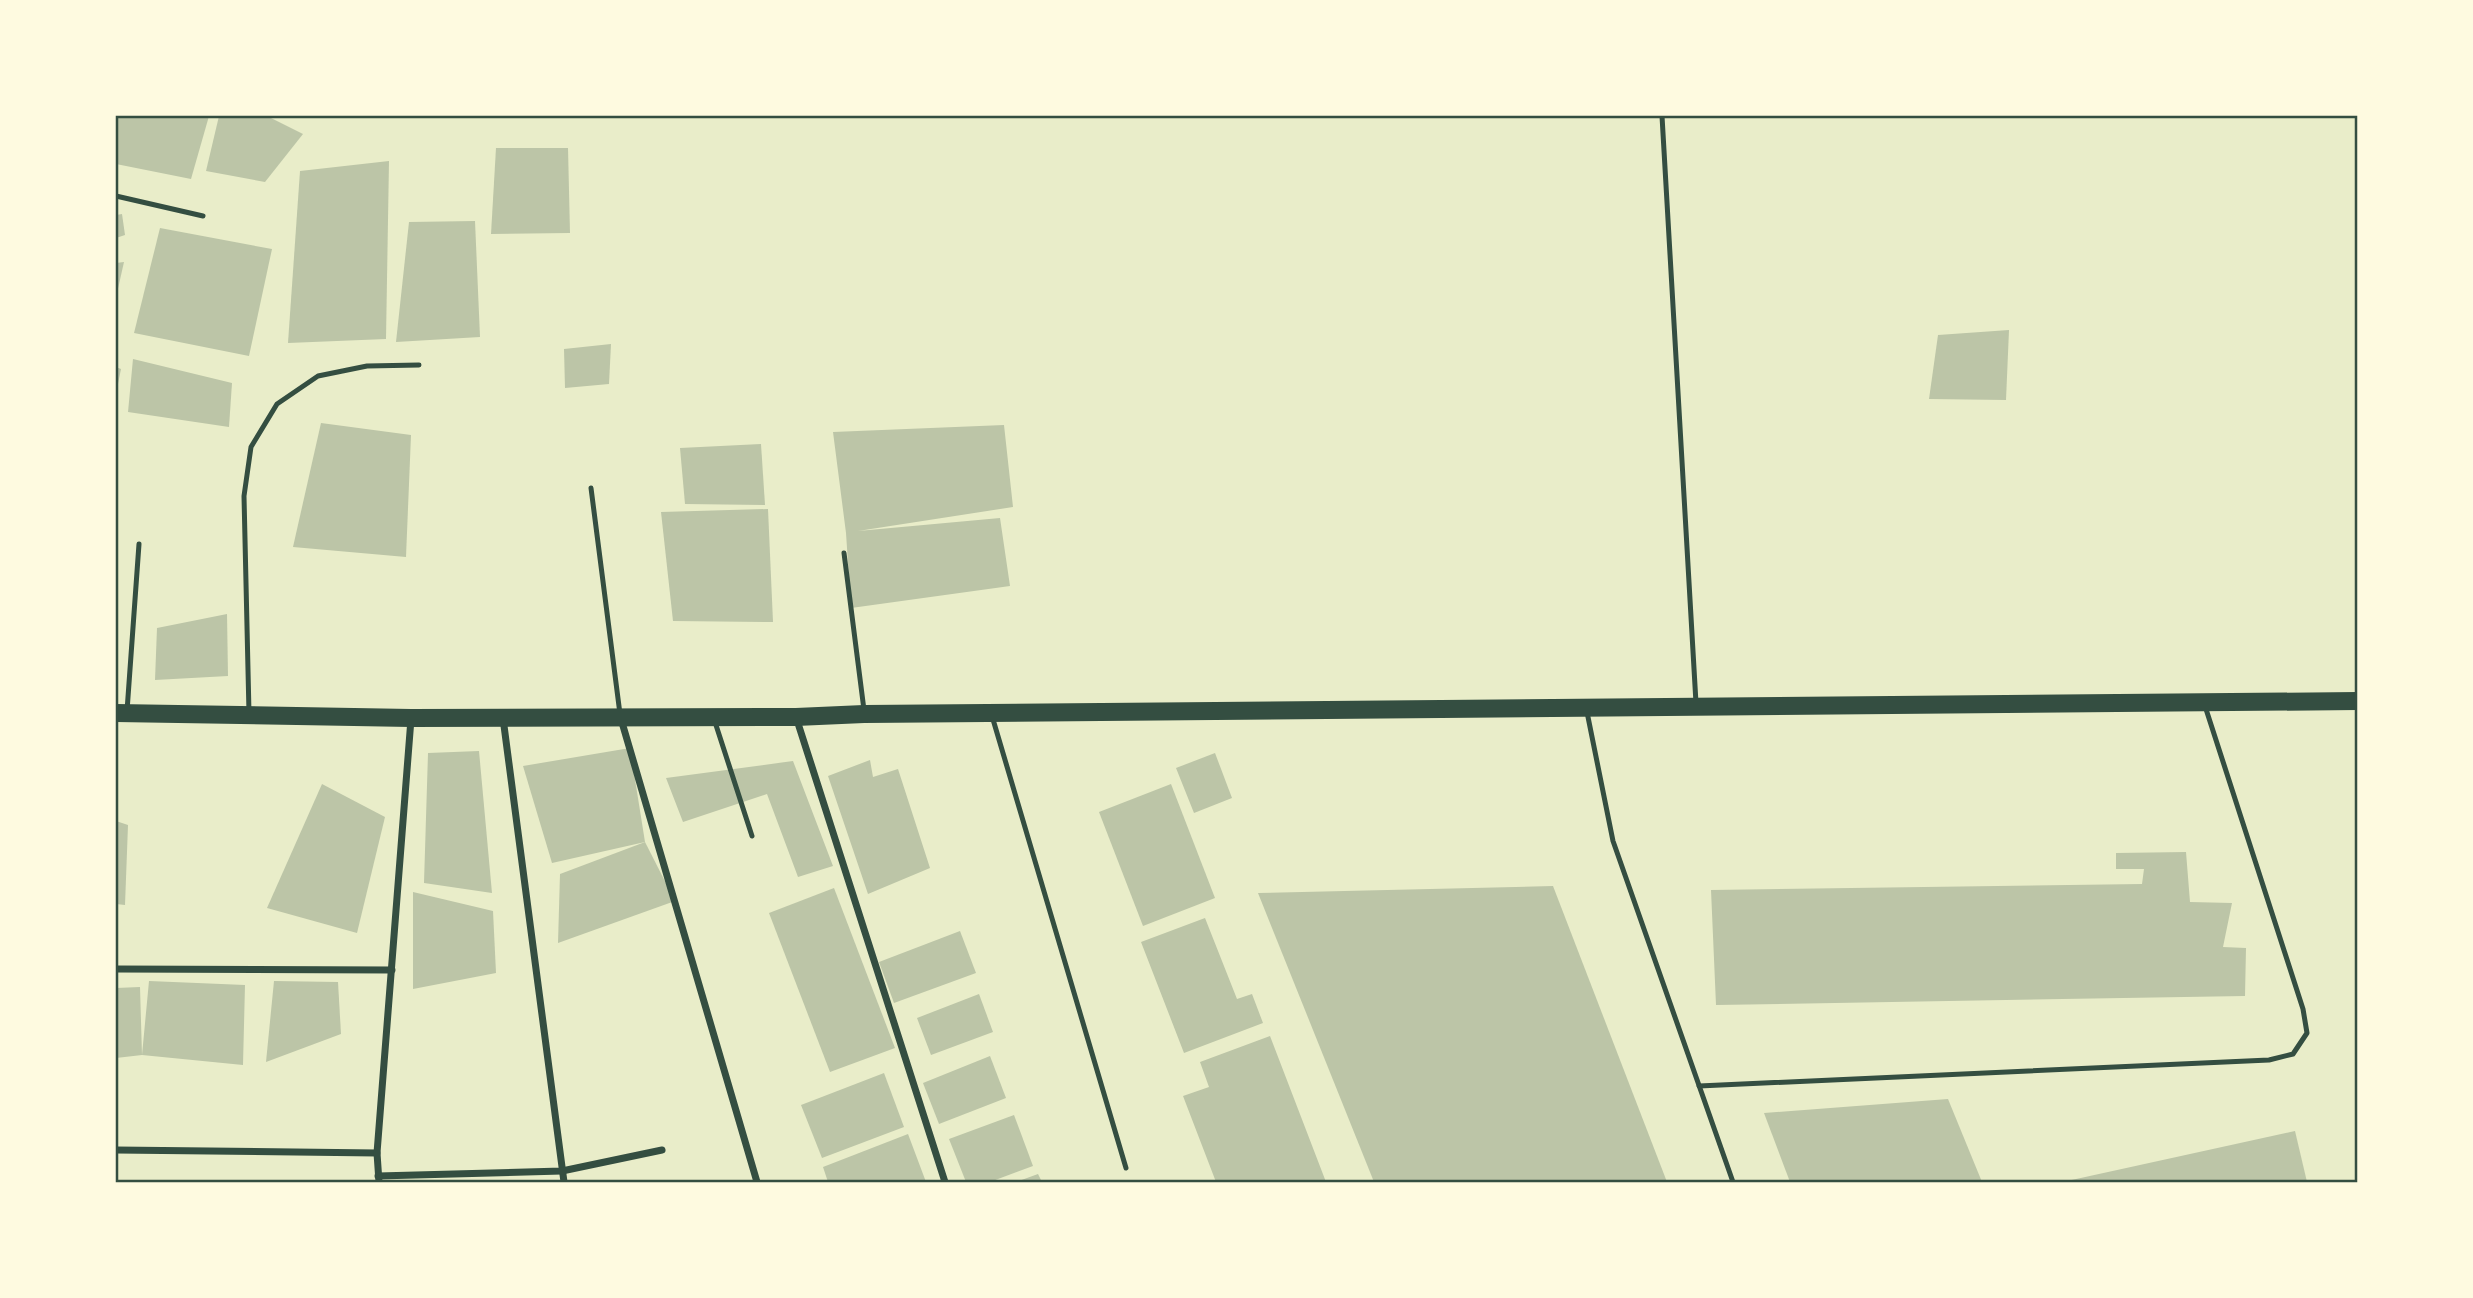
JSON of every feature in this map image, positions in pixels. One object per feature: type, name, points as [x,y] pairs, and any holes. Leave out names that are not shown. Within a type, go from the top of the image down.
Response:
[{"type":"main road","points":[[121,713],[621,718],[2357,701]]},
{"type":"street","points":[[503,717],[564,1182]]},
{"type":"street","points":[[796,717],[945,1182]]},
{"type":"street","points":[[411,718],[377,1153],[378,1179],[562,1171],[662,1150]]},
{"type":"street","points":[[621,718],[757,1182]]},
{"type":"street","points":[[116,969],[391,970]]},
{"type":"street","points":[[116,1150],[377,1153]]},
{"type":"lane","points":[[1662,116],[1696,708]]},
{"type":"lane","points":[[116,195],[203,216]]},
{"type":"lane","points":[[249,716],[244,496],[251,447],[277,404],[318,376],[367,366],[419,365]]},
{"type":"lane","points":[[591,488],[621,718]]},
{"type":"lane","points":[[121,713],[139,544]]},
{"type":"lane","points":[[844,553],[864,714]]},
{"type":"lane","points":[[1699,1086],[2269,1060],[2293,1054],[2307,1033],[2303,1009],[2204,702]]},
{"type":"lane","points":[[1587,709],[1613,841],[1733,1182]]},
{"type":"lane","points":[[991,713],[1126,1168]]},
{"type":"lane","points":[[713,716],[752,836]]},
{"type":"building","points":[[116,116],[209,116],[191,179],[116,164]]},
{"type":"building","points":[[219,116],[267,116],[303,134],[265,182],[206,171]]},
{"type":"building","points":[[496,148],[568,148],[570,233],[491,234]]},
{"type":"building","points":[[389,161],[386,339],[288,343],[300,171]]},
{"type":"building","points":[[122,214],[125,235],[116,238],[116,215]]},
{"type":"building","points":[[475,221],[480,337],[396,342],[409,222]]},
{"type":"building","points":[[160,228],[272,249],[249,356],[134,333]]},
{"type":"building","points":[[124,262],[117,293],[116,293],[116,263]]},
{"type":"building","points":[[2009,330],[2006,400],[1929,399],[1938,335]]},
{"type":"building","points":[[611,344],[609,384],[565,388],[564,349]]},
{"type":"building","points":[[133,359],[232,383],[229,427],[128,412]]},
{"type":"building","points":[[116,367],[121,369],[117,389],[116,389]]},
{"type":"building","points":[[321,423],[411,435],[406,557],[293,547]]},
{"type":"building","points":[[1004,425],[1013,507],[858,531],[1000,518],[1010,586],[851,608],[846,533],[833,432]]},
{"type":"building","points":[[761,444],[765,505],[685,504],[680,448]]},
{"type":"building","points":[[768,509],[773,622],[673,621],[661,512]]},
{"type":"building","points":[[227,614],[228,676],[155,680],[157,628]]},
{"type":"building","points":[[630,748],[645,842],[552,863],[523,766]]},
{"type":"building","points":[[479,751],[492,893],[424,883],[428,753]]},
{"type":"building","points":[[1215,753],[1232,798],[1194,813],[1176,768]]},
{"type":"building","points":[[870,760],[873,777],[898,769],[930,868],[868,894],[828,776]]},
{"type":"building","points":[[793,761],[833,866],[798,877],[767,794],[683,822],[666,778]]},
{"type":"building","points":[[322,784],[385,817],[357,933],[267,908]]},
{"type":"building","points":[[1171,784],[1215,898],[1143,926],[1099,812]]},
{"type":"building","points":[[116,821],[128,825],[125,905],[116,904]]},
{"type":"building","points":[[645,842],[675,901],[558,943],[560,874]]},
{"type":"building","points":[[2186,852],[2190,902],[2232,903],[2223,947],[2246,948],[2245,996],[1716,1005],[1711,890],[2142,884],[2144,869],[2116,869],[2116,853]]},
{"type":"building","points":[[1553,886],[1667,1182],[1374,1182],[1258,893]]},
{"type":"building","points":[[834,888],[895,1048],[830,1072],[769,913]]},
{"type":"building","points":[[413,892],[493,911],[496,973],[413,989]]},
{"type":"building","points":[[1205,918],[1237,999],[1252,994],[1263,1023],[1184,1053],[1141,942]]},
{"type":"building","points":[[960,931],[976,973],[894,1003],[879,962]]},
{"type":"building","points":[[149,981],[245,985],[243,1065],[142,1055]]},
{"type":"building","points":[[274,981],[338,982],[341,1034],[266,1062]]},
{"type":"building","points":[[140,987],[142,1055],[116,1058],[116,988]]},
{"type":"building","points":[[979,994],[993,1032],[931,1055],[917,1018]]},
{"type":"building","points":[[1270,1036],[1326,1182],[1216,1182],[1183,1096],[1209,1087],[1200,1062]]},
{"type":"building","points":[[990,1056],[1006,1098],[939,1124],[923,1083]]},
{"type":"building","points":[[884,1073],[904,1127],[822,1158],[801,1105]]},
{"type":"building","points":[[1948,1099],[1982,1182],[1790,1182],[1764,1113]]},
{"type":"building","points":[[1014,1115],[1033,1166],[990,1182],[966,1182],[949,1139]]},
{"type":"building","points":[[2295,1131],[2307,1182],[2067,1182],[2067,1181]]},
{"type":"building","points":[[908,1134],[926,1182],[828,1182],[823,1167]]},
{"type":"building","points":[[1038,1174],[1042,1182],[1016,1182]]}]
